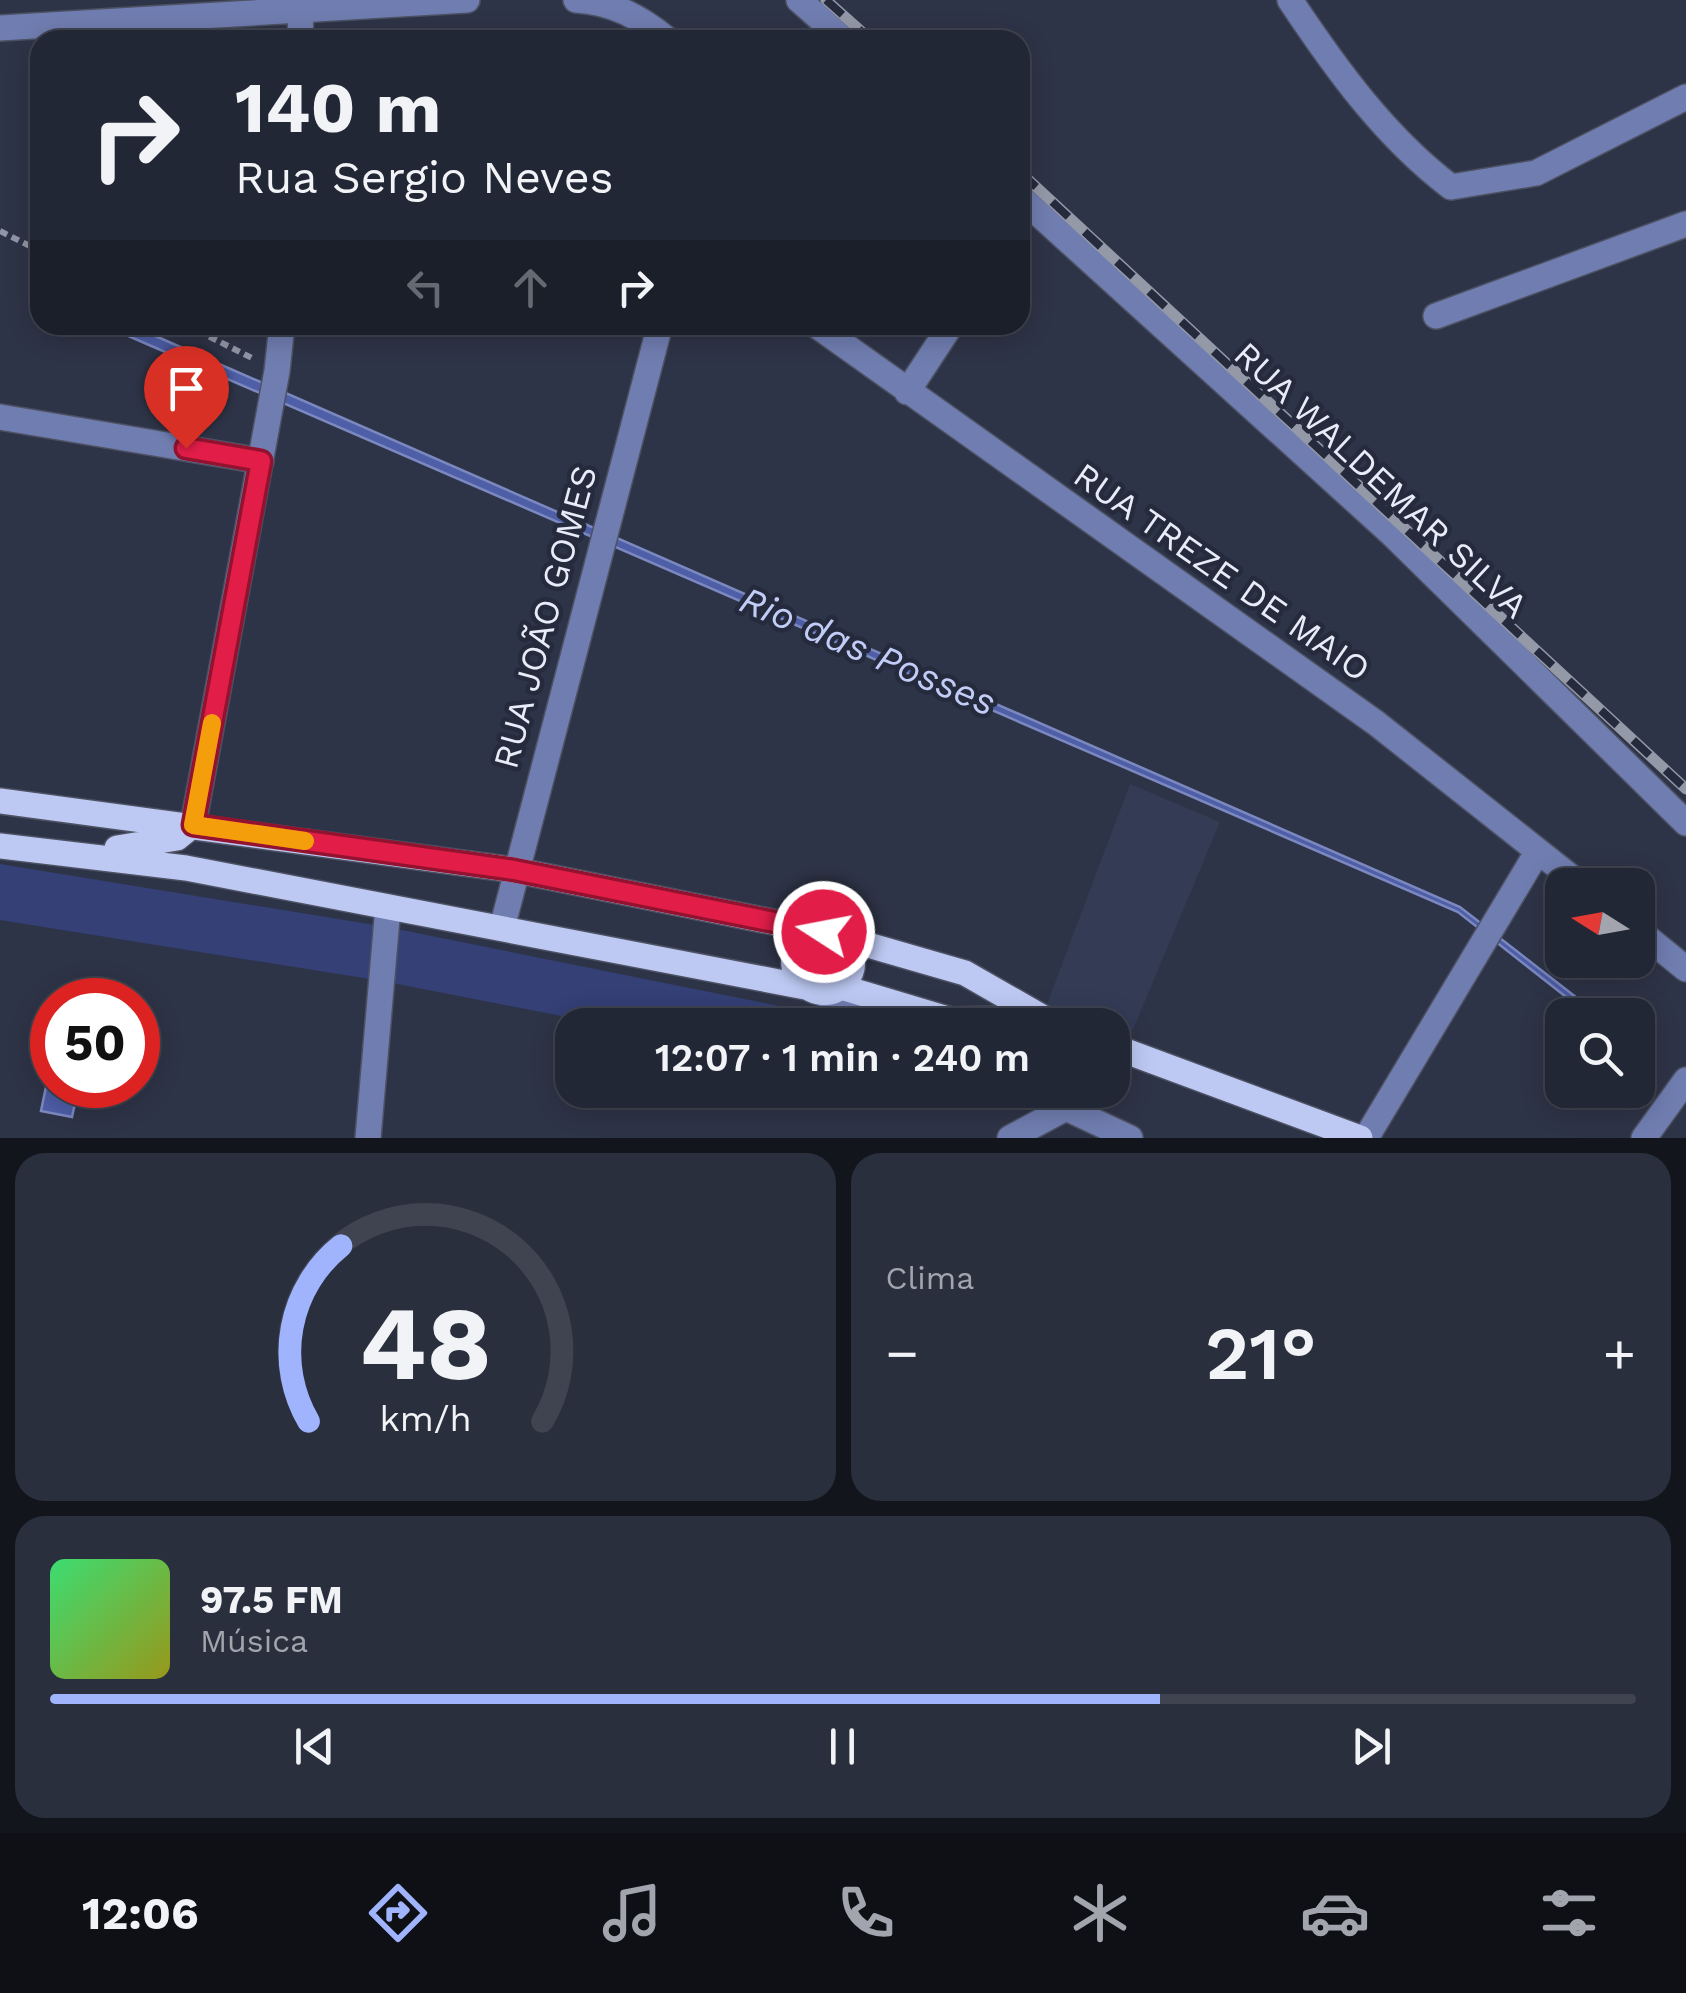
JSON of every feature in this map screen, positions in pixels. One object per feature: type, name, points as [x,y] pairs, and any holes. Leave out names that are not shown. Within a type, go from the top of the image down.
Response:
[{"type":"main road","points":[[0,801],[514,870],[832,935],[964,973],[1023,1008]]},
{"type":"main road","points":[[6,846],[150,845],[177,838],[193,825]]},
{"type":"main road","points":[[6,846],[186,868],[900,1008]]},
{"type":"main road","points":[[832,935],[852,953],[852,972],[823,990],[794,972],[794,953],[805,938],[832,935]]},
{"type":"main road","points":[[1130,1053],[1363,1138]]},
{"type":"street","points":[[0,28],[302,12],[346,3],[466,0]]},
{"type":"street","points":[[576,0],[593,1],[640,17],[656,30]]},
{"type":"street","points":[[799,0],[833,30]]},
{"type":"street","points":[[1290,0],[1364,103],[1416,161],[1451,188],[1536,172],[1686,97]]},
{"type":"street","points":[[301,30],[302,12]]},
{"type":"street","name":"RUA WALDEMAR SILVA","points":[[1030,206],[1392,534],[1686,823]]},
{"type":"street","points":[[1436,316],[1686,224]]},
{"type":"street","points":[[193,825],[281,335]]},
{"type":"street","name":"RUA JOÃO GOMES","points":[[502,928],[591,575],[657,335]]},
{"type":"street","name":"RUA TREZE DE MAIO","points":[[830,335],[1376,723],[1560,868]]},
{"type":"street","points":[[907,392],[944,335]]},
{"type":"street","points":[[0,417],[261,461]]},
{"type":"street","points":[[1363,1138],[1538,851]]},
{"type":"street","points":[[368,1138],[388,907]]},
{"type":"street","points":[[1655,944],[1686,969]]},
{"type":"street","points":[[823,990],[847,1008]]},
{"type":"street","points":[[1644,1138],[1686,1080]]},
{"type":"street","points":[[1010,1138],[1052,1108]]},
{"type":"street","points":[[1080,1108],[1130,1138]]},
{"type":"path","points":[[0,230],[30,246]]},
{"type":"path","points":[[203,335],[276,378]]},
{"type":"shaded area","points":[[1130,784],[1220,822],[1130,1037],[1130,1008],[1046,1008]]},
{"type":"shaded area","points":[[0,864],[387,927],[789,1008],[555,1008],[555,1015],[382,981],[0,920]]},
{"type":"water","name":"Rio das Posses","points":[[126,335],[160,338],[1460,907],[1545,973],[1545,978],[1551,978],[1577,998],[1567,998],[1458,912]]},
{"type":"water","points":[[42,1108],[74,1108],[72,1117],[41,1111]]},
{"type":"railway","points":[[826,0],[860,30]]},
{"type":"railway","points":[[1030,181],[1686,789]]},
{"type":"slow traffic","points":[[212,723],[193,825],[305,841]]},
{"type":"route","points":[[186,448],[261,461],[193,825],[514,870],[824,932]]}]
